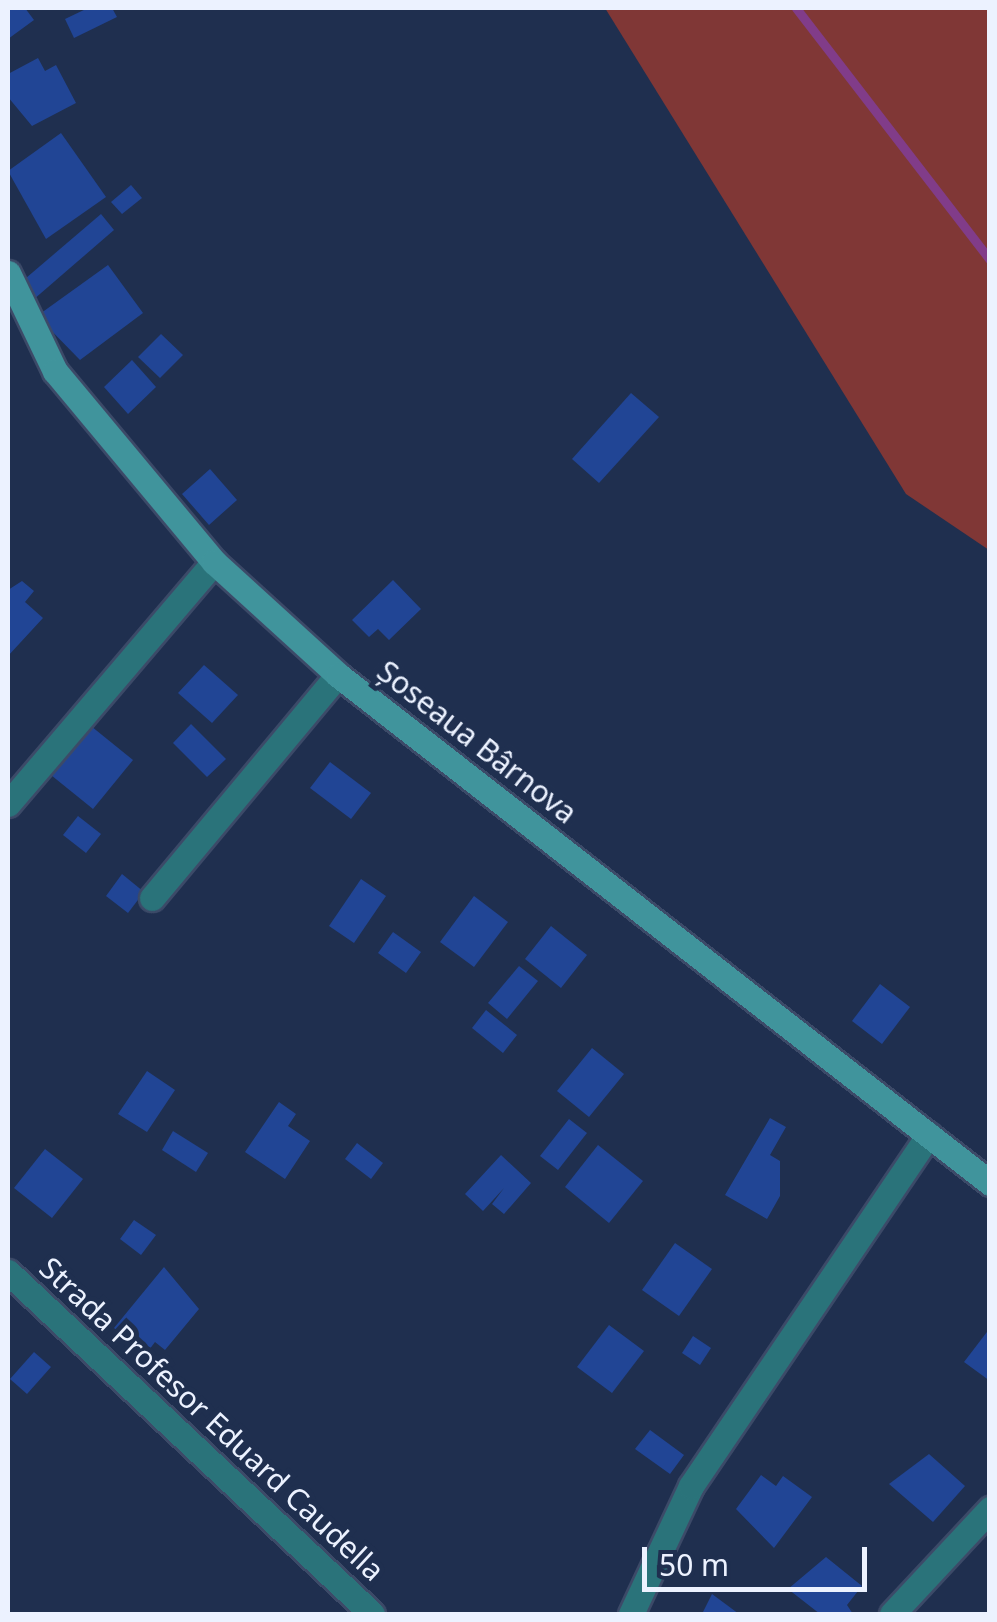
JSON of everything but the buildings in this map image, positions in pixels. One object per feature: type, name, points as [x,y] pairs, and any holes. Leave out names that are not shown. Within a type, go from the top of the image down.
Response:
[{"type":"main road","name":"Șoseaua Bârnova","points":[[8,273],[55,371],[214,562],[338,675],[990,1182]]},
{"type":"street","points":[[8,804],[214,562]]},
{"type":"street","points":[[152,898],[338,675]]},
{"type":"street","points":[[631,1613],[691,1486],[929,1135]]},
{"type":"street","name":"Strada Profesor Eduard Caudella","points":[[8,1272],[372,1614]]},
{"type":"street","points":[[892,1614],[990,1509]]},
{"type":"shaded area","points":[[605,8],[989,8],[989,550],[906,494]]},
{"type":"waterway","points":[[796,8],[990,260]]}]
